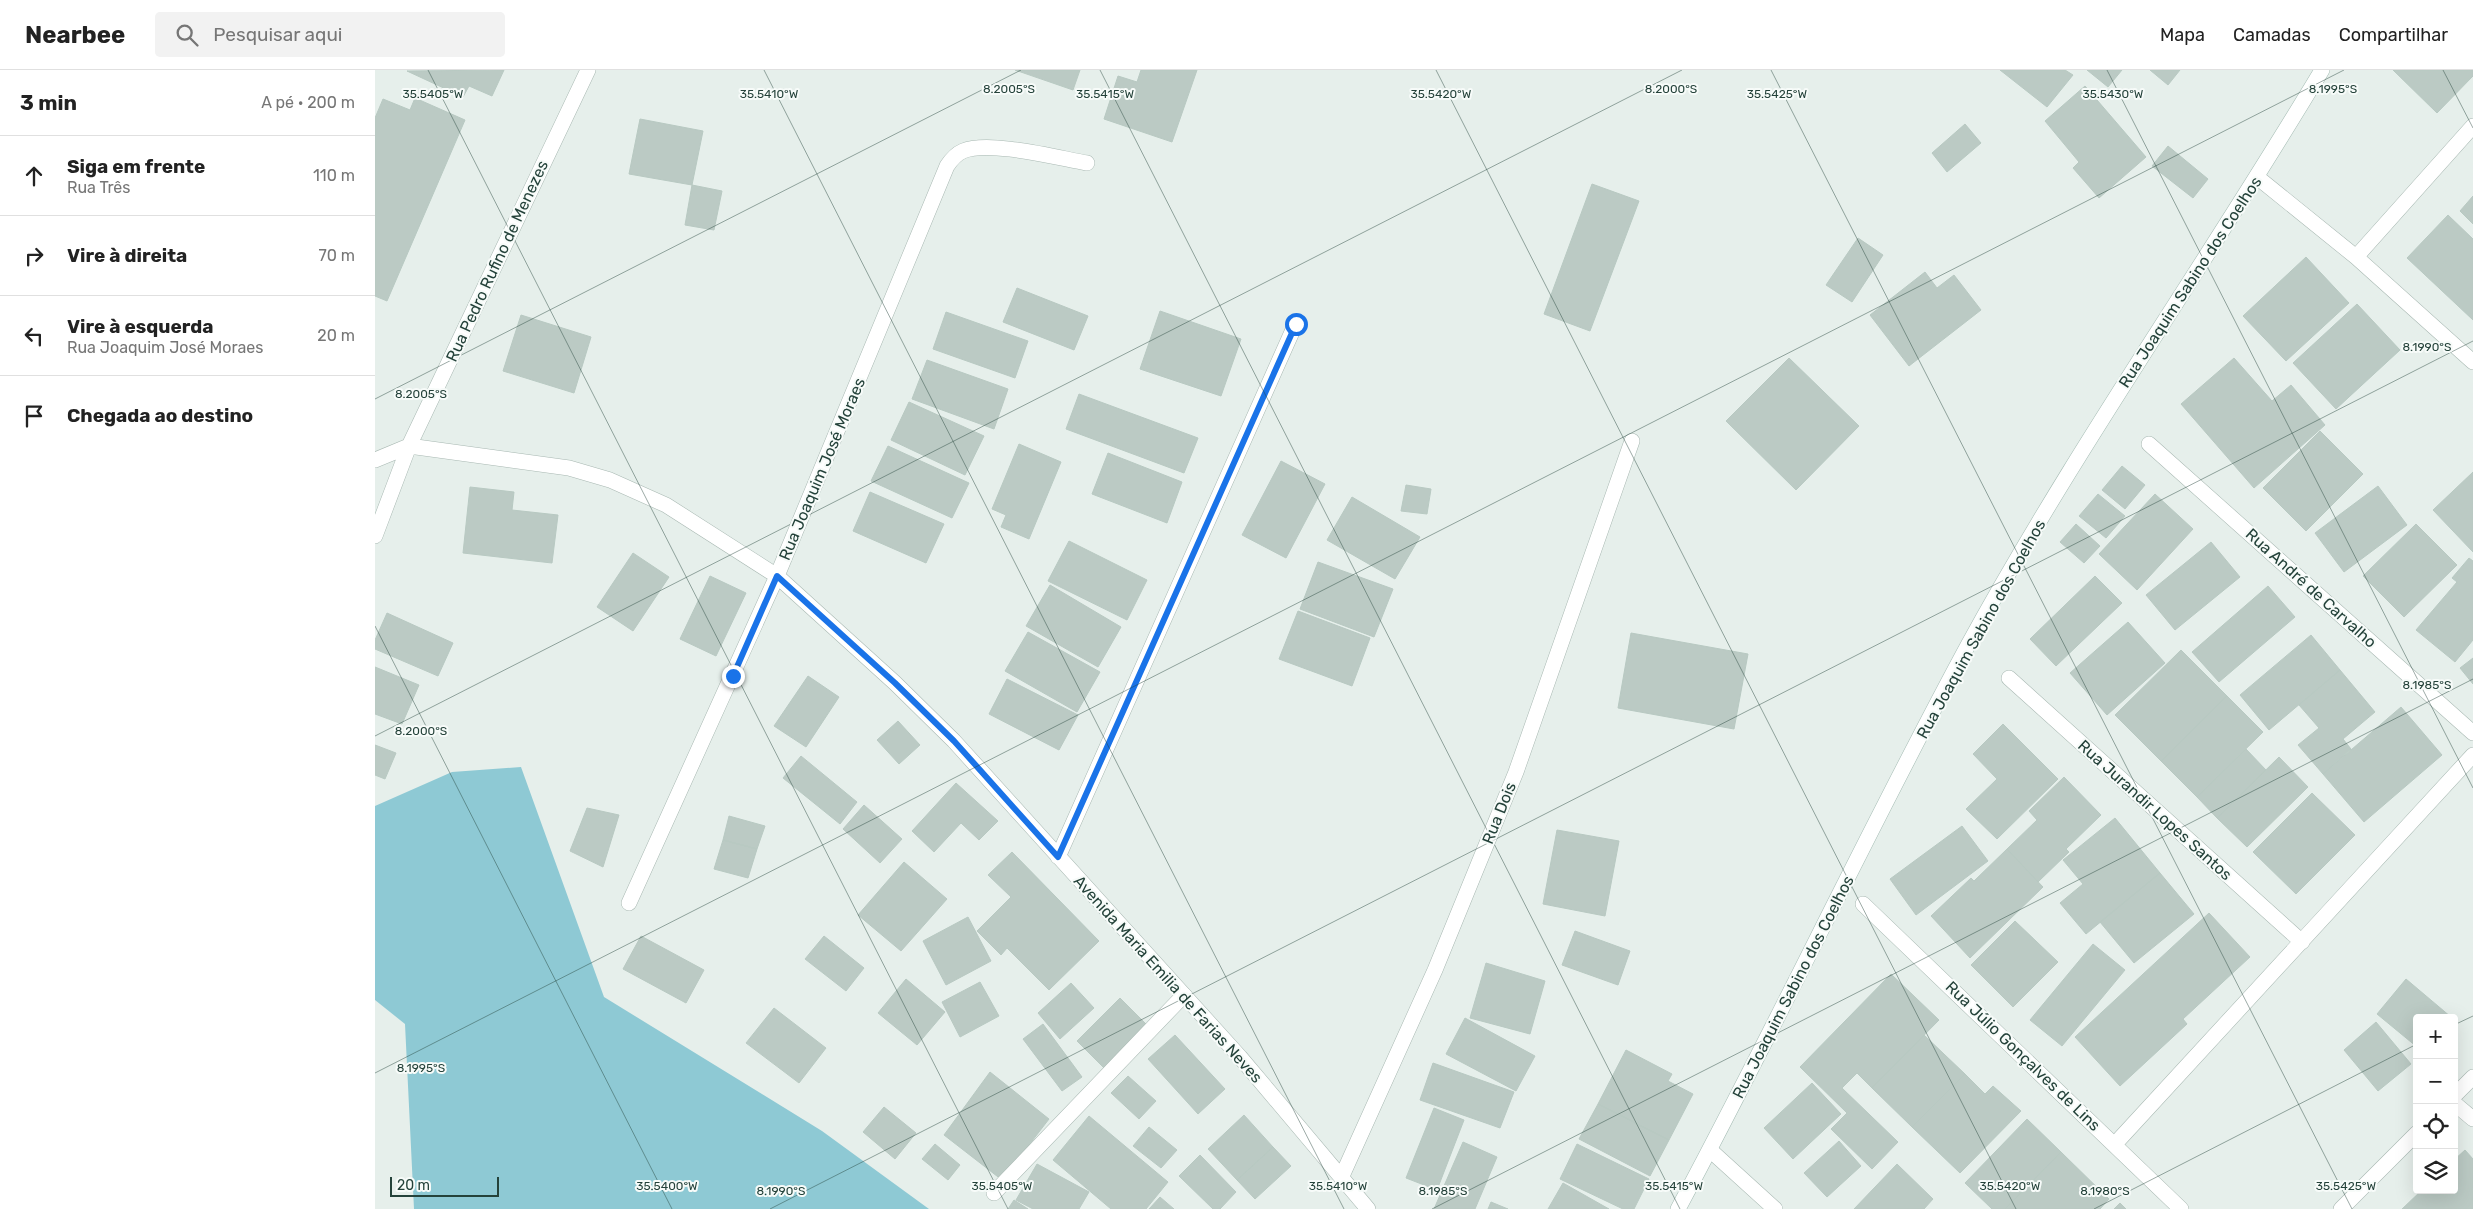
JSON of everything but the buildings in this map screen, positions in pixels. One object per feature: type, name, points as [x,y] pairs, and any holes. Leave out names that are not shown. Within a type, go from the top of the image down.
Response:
[{"type":"street","name":"Rua Pedro Rufino de Menezes","points":[[375,536],[409,446],[588,70]]},
{"type":"street","name":"Rua Joaquim Sabino dos Coelhos","points":[[1678,1209],[1967,647],[2044,514],[2257,178],[2322,70]]},
{"type":"street","points":[[2356,257],[2473,126]]},
{"type":"street","name":"Rua Joaquim José Moraes","points":[[629,904],[777,576],[898,287],[936,188],[951,160],[963,151],[977,147],[995,148],[1087,163]]},
{"type":"street","points":[[2257,178],[2356,257],[2473,362]]},
{"type":"street","points":[[1058,857],[1296,324]]},
{"type":"street","name":"Rua Dois","points":[[1342,1176],[1435,970],[1516,772],[1632,441]]},
{"type":"street","name":"Rua André de Carvalho","points":[[2149,444],[2473,733]]},
{"type":"street","points":[[375,460],[409,446]]},
{"type":"street","name":"Avenida Maria Emilia de Farias Neves","points":[[409,446],[551,465],[611,480],[666,505],[777,576],[895,683],[954,741],[1184,995],[1342,1176],[1368,1209]]},
{"type":"street","name":"Rua Jurandir Lopes Santos","points":[[2009,678],[2302,942]]},
{"type":"street","points":[[2115,1144],[2473,755]]},
{"type":"street","name":"Rua Júlio Gonçalves de Lins","points":[[1863,904],[2181,1209]]},
{"type":"street","points":[[994,1193],[1184,995]]},
{"type":"street","points":[[2458,1092],[2473,1077]]},
{"type":"street","points":[[2455,1104],[2473,1119]]},
{"type":"street","points":[[2341,1209],[2413,1137]]},
{"type":"street","points":[[1710,1150],[1775,1209]]},
{"type":"water","points":[[521,767],[604,997],[822,1131],[929,1209],[414,1209],[405,1024],[375,1000],[375,806],[452,772]]},
{"type":"route","points":[[733,676],[777,576],[895,683],[954,741],[1058,857],[1296,324]]}]
